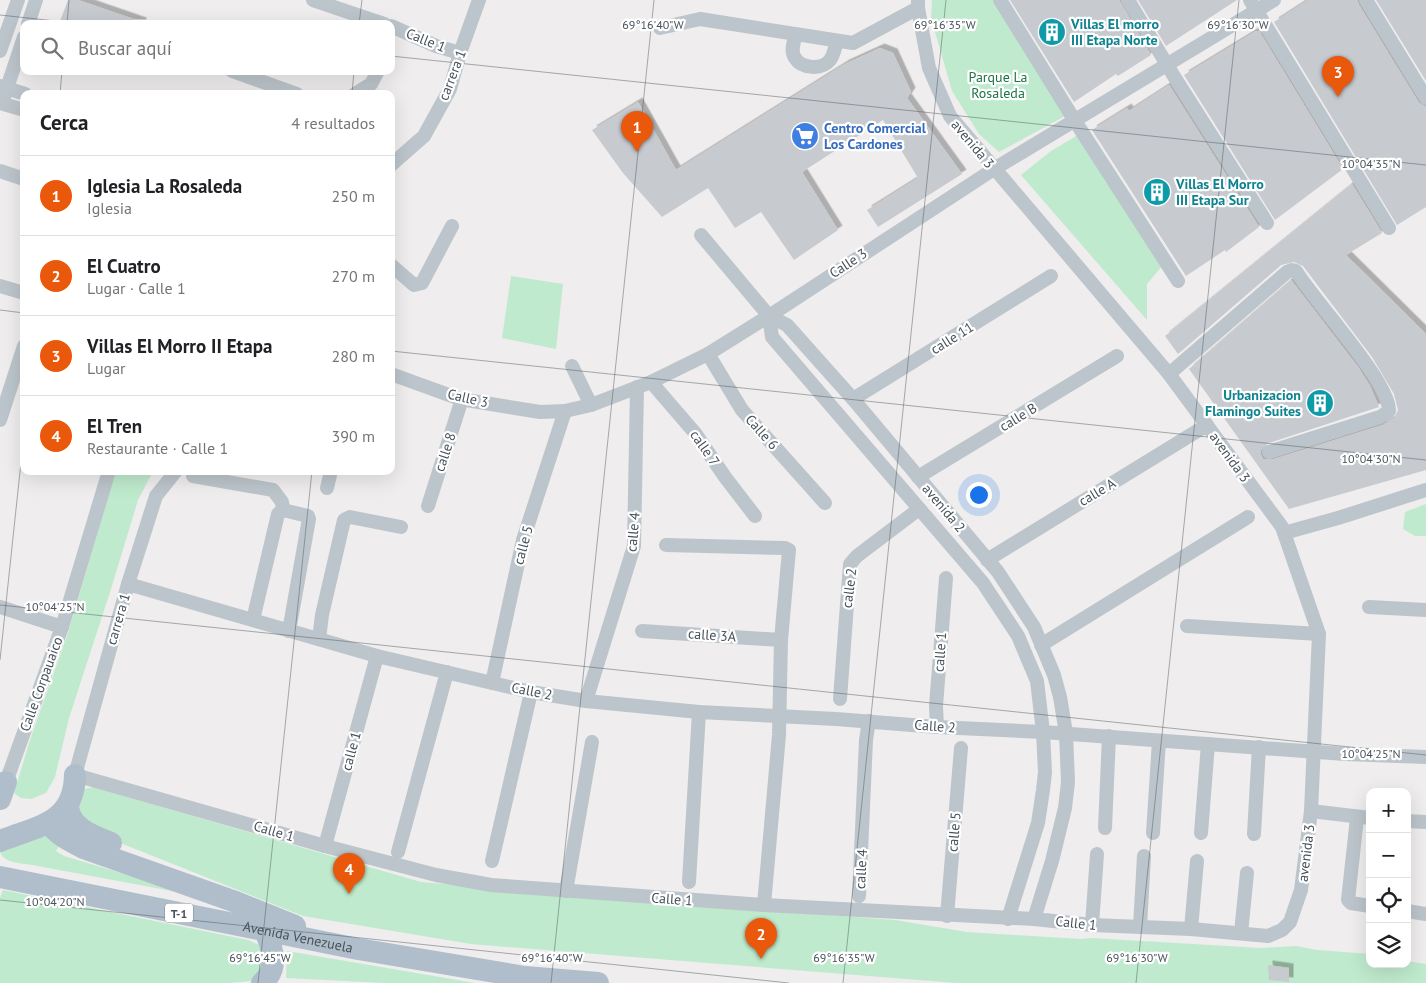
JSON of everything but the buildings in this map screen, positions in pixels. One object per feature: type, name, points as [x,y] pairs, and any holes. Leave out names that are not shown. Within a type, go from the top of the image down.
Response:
[{"type":"main road","points":[[75,775],[75,787],[68,807],[68,814],[80,828],[93,836],[168,867],[234,901]]},
{"type":"main road","points":[[0,830],[42,811],[75,775]]},
{"type":"main road","points":[[0,841],[49,823],[68,807]]},
{"type":"main road","points":[[49,823],[53,829],[68,840],[86,849],[234,901],[314,934],[358,949]]},
{"type":"main road","name":"Avenida Venezuela","points":[[0,877],[358,949],[525,977],[598,983]]},
{"type":"main road","points":[[255,910],[273,951],[272,967],[267,979],[262,983]]},
{"type":"street","points":[[0,51],[18,0]]},
{"type":"street","points":[[29,20],[36,0]]},
{"type":"street","name":"Calle 1","points":[[313,0],[366,20]]},
{"type":"street","name":"carrera 1","points":[[395,161],[424,136],[450,89],[460,53],[479,0]]},
{"type":"street","points":[[1000,0],[1178,281]]},
{"type":"street","points":[[1128,0],[1267,223]]},
{"type":"street","name":"Calle 3","points":[[395,375],[462,399],[540,412],[565,411],[591,404],[651,382],[708,354],[769,316],[994,169],[1167,65],[1253,5],[1274,0]]},
{"type":"street","points":[[1366,0],[1426,98]]},
{"type":"street","points":[[660,28],[700,19],[849,43],[857,42],[918,4]]},
{"type":"street","name":"avenida 3","points":[[918,4],[929,68],[950,116],[1169,374],[1282,527],[1319,634],[1311,812],[1301,890],[1290,922],[1282,930]]},
{"type":"street","points":[[1253,5],[1389,228]]},
{"type":"street","name":"Calle 1","points":[[395,31],[460,53]]},
{"type":"street","points":[[796,34],[793,50],[795,58],[806,66],[819,67],[829,62],[837,41]]},
{"type":"street","points":[[20,47],[4,87],[1,103],[20,109]]},
{"type":"street","points":[[243,75],[286,90]]},
{"type":"street","points":[[361,90],[371,84],[376,75]]},
{"type":"street","points":[[4,87],[20,92]]},
{"type":"street","points":[[0,171],[20,178]]},
{"type":"street","points":[[395,268],[414,284],[422,283],[452,226]]},
{"type":"street","points":[[701,235],[769,316],[772,337],[983,583],[1018,636],[1037,681],[1043,732],[1045,772],[1038,822],[1008,918]]},
{"type":"street","points":[[1169,374],[1287,272],[1296,271],[1377,379],[1389,404],[1389,411],[1380,417],[1269,452]]},
{"type":"street","name":"calle 11","points":[[852,399],[1050,276]]},
{"type":"street","points":[[0,286],[20,292]]},
{"type":"street","name":"avenida 2","points":[[769,316],[788,325],[998,572],[1029,620],[1041,645],[1056,682],[1066,734],[1068,782],[1065,808],[1052,861],[1034,919]]},
{"type":"street","name":"Calle 6","points":[[708,354],[742,410],[825,502]]},
{"type":"street","points":[[0,420],[4,395],[20,356]]},
{"type":"street","name":"calle B","points":[[918,477],[1117,356]]},
{"type":"street","points":[[572,366],[591,404]]},
{"type":"street","name":"calle 7","points":[[651,382],[695,433],[736,493],[755,516]]},
{"type":"street","name":"calle 4","points":[[586,701],[634,546],[637,387]]},
{"type":"street","name":"calle 8","points":[[428,506],[462,399]]},
{"type":"street","name":"calle 5","points":[[492,683],[523,540],[565,411]]},
{"type":"street","name":"calle A","points":[[987,560],[1207,425]]},
{"type":"street","name":"Calle Corpauaico","points":[[3,791],[62,627],[108,475]]},
{"type":"street","name":"carrera 1","points":[[75,775],[128,584],[156,496],[173,475]]},
{"type":"street","points":[[327,488],[331,475]]},
{"type":"street","points":[[193,476],[273,490],[282,502],[283,510]]},
{"type":"street","points":[[1284,533],[1426,490]]},
{"type":"street","name":"calle 2","points":[[840,699],[850,564],[857,556],[919,509]]},
{"type":"street","points":[[253,620],[278,514],[283,510],[303,513],[308,516],[309,520],[290,631]]},
{"type":"street","points":[[318,639],[344,520],[350,517],[401,527]]},
{"type":"street","points":[[1041,645],[1248,518]]},
{"type":"street","points":[[666,545],[785,548],[789,550],[781,640],[780,717],[764,905]]},
{"type":"street","name":"calle 1","points":[[937,727],[936,706],[946,578]]},
{"type":"street","name":"Calle 2","points":[[128,584],[377,656],[531,692],[586,701],[699,712],[1110,736],[1159,741],[1314,750],[1345,754],[1426,757]]},
{"type":"street","points":[[0,607],[62,627]]},
{"type":"street","points":[[1369,607],[1426,610]]},
{"type":"street","points":[[1187,626],[1319,634]]},
{"type":"street","name":"calle 3A","points":[[642,631],[781,640]]},
{"type":"street","name":"calle 1","points":[[325,846],[377,656]]},
{"type":"street","points":[[398,852],[447,672]]},
{"type":"street","points":[[492,861],[531,692]]},
{"type":"street","name":"Calle 1","points":[[689,882],[699,712]]},
{"type":"street","name":"calle 4","points":[[860,896],[866,740],[869,721]]},
{"type":"street","points":[[1105,828],[1110,736]]},
{"type":"street","points":[[1153,833],[1159,741]]},
{"type":"street","points":[[566,891],[592,742]]},
{"type":"street","points":[[1201,833],[1208,744]]},
{"type":"street","points":[[1254,834],[1259,747]]},
{"type":"street","name":"calle 5","points":[[947,916],[961,748]]},
{"type":"street","name":"Calle 1","points":[[75,775],[325,846],[445,877],[491,885],[764,905],[947,916],[1034,919],[1092,925],[1191,929],[1268,936],[1282,930]]},
{"type":"street","points":[[1311,812],[1363,818],[1348,900],[1352,903],[1366,905]]},
{"type":"street","points":[[1411,821],[1426,822]]},
{"type":"street","points":[[1092,925],[1097,854]]},
{"type":"street","points":[[1140,927],[1144,856]]},
{"type":"street","points":[[1191,929],[1197,861]]},
{"type":"street","points":[[1242,933],[1247,874]]},
{"type":"street","points":[[1411,912],[1426,914]]},
{"type":"green space","name":"Parque La Rosaleda","points":[[932,0],[995,0],[1067,115],[999,152],[979,134],[952,91],[931,18]]},
{"type":"green space","points":[[1078,135],[1162,266],[1147,284],[1147,320],[1021,175],[1051,151]]},
{"type":"green space","points":[[511,276],[563,284],[556,349],[502,338]]},
{"type":"green space","points":[[115,475],[151,475],[138,500],[69,718],[55,777],[46,793],[31,799],[21,798],[14,793],[30,740],[67,636]]},
{"type":"green space","points":[[1426,504],[1426,536],[1415,536],[1403,529],[1405,512]]},
{"type":"green space","points":[[93,787],[421,882],[575,896],[895,920],[967,932],[1261,948],[1296,946],[1317,950],[1366,954],[1366,968],[1411,968],[1411,962],[1426,964],[1426,983],[956,983],[471,944],[303,916],[93,832],[80,819],[76,796],[81,790]]},
{"type":"green space","points":[[48,833],[60,844],[56,851],[64,856],[199,896],[17,863],[7,860],[1,854],[0,849]]},
{"type":"green space","points":[[3,890],[248,940],[261,946],[265,971],[251,981],[230,983],[0,983],[0,898]]},
{"type":"green space","points":[[287,951],[475,983],[385,983],[286,978]]},
{"type":"place","name":"Villas El morro III Etapa Norte","points":[[1052,32]]},
{"type":"place","name":"Villas El Morro II Etapa","points":[[1338,97]]},
{"type":"place","name":"Centro Comercial Los Cardones","points":[[805,136]]},
{"type":"place","name":"Iglesia La Rosaleda","points":[[637,152]]},
{"type":"place","name":"Villas El Morro III Etapa Sur","points":[[1157,192]]},
{"type":"place","name":"Urbanizacion Flamingo Suites","points":[[1320,403]]},
{"type":"place","name":"El Tren","points":[[349,894]]},
{"type":"place","name":"El Cuatro","points":[[761,959]]}]
